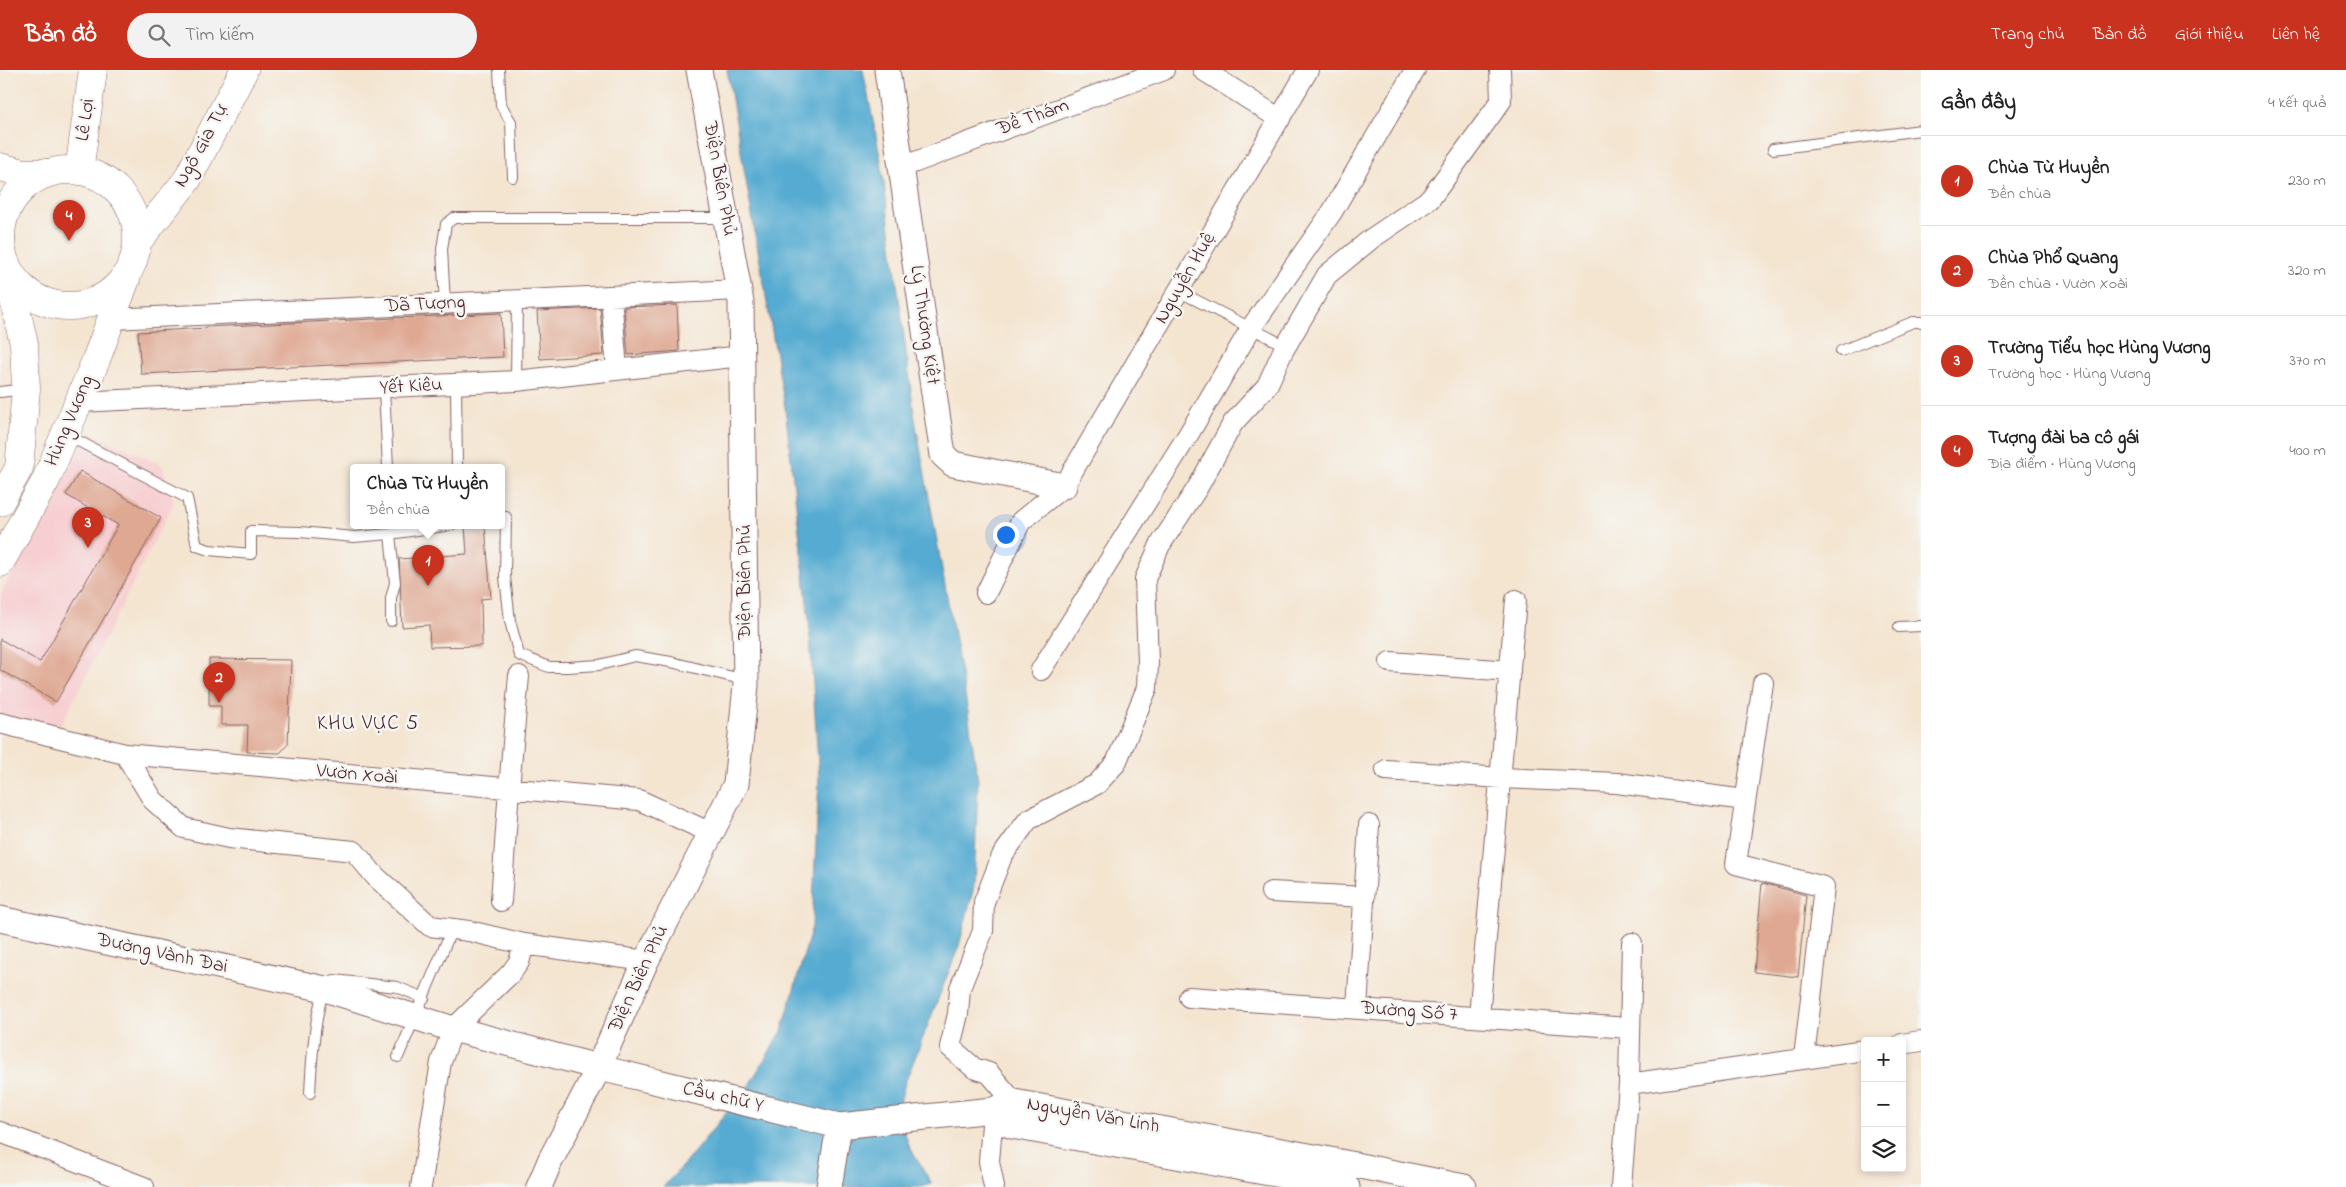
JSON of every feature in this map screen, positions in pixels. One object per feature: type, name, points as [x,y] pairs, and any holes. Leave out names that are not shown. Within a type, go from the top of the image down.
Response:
[{"type":"main road","name":"Lê Lợi","points":[[79,171],[93,70]]},
{"type":"main road","name":"Ngô Gia Tự","points":[[137,242],[187,180],[244,70]]},
{"type":"main road","points":[[0,167],[24,173],[47,174]]},
{"type":"main road","points":[[63,170],[79,171],[98,176],[115,188],[128,203],[135,222],[137,242],[128,274],[114,291],[94,302],[73,307],[51,304],[30,295],[15,279],[2,244],[4,217],[14,198],[29,184],[47,174],[63,170]]},
{"type":"main road","name":"Hùng Vương","points":[[0,502],[19,468],[13,390],[24,344],[2,244]]},
{"type":"main road","name":"Hùng Vương","points":[[0,563],[46,480],[128,274]]},
{"type":"main road","points":[[19,468],[46,480]]},
{"type":"street","name":"Điện Biên Phủ","points":[[539,1187],[550,1161],[600,1068],[646,960],[736,784],[746,680],[742,356],[739,290],[699,70]]},
{"type":"street","name":"Lý Thường Kiệt","points":[[887,70],[942,456],[952,464],[1064,486]]},
{"type":"street","name":"Đề Thám","points":[[902,166],[1164,70]]},
{"type":"street","points":[[1203,70],[1280,119]]},
{"type":"street","name":"Nguyễn Huệ","points":[[1064,486],[1308,70]]},
{"type":"street","points":[[1041,670],[1188,435],[1251,328],[1332,212],[1415,70]]},
{"type":"street","points":[[994,1187],[989,1161],[992,1124],[1006,1113],[990,1073],[974,1068],[950,1047],[958,1014],[960,988],[983,931],[984,902],[1002,856],[1028,820],[1097,784],[1116,763],[1147,688],[1145,579],[1160,545],[1198,487],[1234,423],[1267,386],[1286,346],[1327,275],[1371,239],[1430,199],[1501,101],[1500,70]]},
{"type":"street","name":"Dã Tượng","points":[[110,320],[739,290]]},
{"type":"street","points":[[611,296],[617,370]]},
{"type":"street","name":"Yết Kiêu","points":[[78,402],[384,389],[516,381],[742,356]]},
{"type":"street","points":[[986,593],[1021,521],[1064,486]]},
{"type":"street","points":[[1479,1017],[1516,600]]},
{"type":"street","points":[[1390,662],[1510,671]]},
{"type":"street","points":[[501,901],[508,788],[519,676]]},
{"type":"street","points":[[1763,683],[1736,864],[1824,887],[1804,1058]]},
{"type":"street","name":"Vườn Xoài","points":[[0,723],[125,754],[640,800],[711,832]]},
{"type":"street","points":[[125,754],[153,800],[184,828],[229,838],[354,851],[375,876],[430,926],[524,944],[646,960]]},
{"type":"street","points":[[1386,770],[1501,778],[1618,783],[1745,800]]},
{"type":"street","points":[[1357,1008],[1369,825]]},
{"type":"street","points":[[1271,892],[1364,898]]},
{"type":"street","name":"Đường Vành Đai","points":[[0,920],[420,1008],[453,1029]]},
{"type":"street","points":[[1621,1187],[1629,1084],[1632,943]]},
{"type":"street","points":[[422,1187],[441,1062],[453,1029],[512,973],[524,944]]},
{"type":"street","name":"Đường Số 7","points":[[1189,997],[1629,1028]]},
{"type":"street","name":"Cầu chữ Y","points":[[453,1029],[600,1068],[839,1126],[1006,1113]]},
{"type":"street","points":[[1906,1043],[1921,1041]]},
{"type":"street","points":[[1629,1084],[1861,1051]]},
{"type":"street","name":"Nguyễn Văn Linh","points":[[1006,1113],[1323,1170],[1464,1187]]},
{"type":"street","points":[[828,1187],[839,1126]]},
{"type":"street","points":[[0,1132],[144,1187]]},
{"type":"street","name":"Nguyễn Văn Linh","points":[[1323,1170],[1347,1187]]},
{"type":"lane","points":[[499,70],[501,105],[511,122],[513,177]]},
{"type":"lane","points":[[1773,149],[1921,130]]},
{"type":"lane","points":[[446,304],[442,250],[446,224],[454,218],[726,218]]},
{"type":"lane","points":[[1178,292],[1286,346]]},
{"type":"lane","points":[[516,300],[516,381]]},
{"type":"lane","points":[[1841,351],[1913,322],[1921,322]]},
{"type":"lane","points":[[456,385],[457,464]]},
{"type":"lane","points":[[384,389],[388,464]]},
{"type":"lane","points":[[65,434],[186,498],[197,546],[209,550],[251,554],[251,531],[300,532],[354,537],[424,529]]},
{"type":"lane","points":[[505,517],[506,577],[510,621],[519,655],[549,667],[599,665],[635,656],[671,662],[746,680]]},
{"type":"lane","points":[[390,534],[396,583],[391,598],[391,621]]},
{"type":"lane","points":[[1898,627],[1921,626]]},
{"type":"lane","points":[[398,1057],[452,929]]},
{"type":"lane","points":[[310,1092],[312,1056],[325,989]]},
{"type":"shaded area","points":[[89,432],[162,465],[174,502],[59,729],[0,715],[0,595]]},
{"type":"water","points":[[727,70],[863,70],[881,161],[915,420],[968,712],[978,782],[974,887],[959,946],[905,1083],[898,1110],[909,1146],[932,1184],[921,1187],[663,1187],[749,1085],[782,1031],[812,927],[819,778],[809,620],[785,407]]},
{"type":"building","points":[[677,305],[679,351],[628,355],[624,307]]},
{"type":"building","points":[[600,308],[604,355],[540,359],[537,311]]},
{"type":"building","points":[[501,313],[503,357],[141,374],[138,332]]},
{"type":"building","points":[[80,471],[161,518],[56,702],[0,670],[0,639],[40,662],[118,525],[66,495]]},
{"type":"building","points":[[465,529],[485,529],[491,598],[481,599],[482,646],[430,647],[429,625],[402,627],[399,559],[467,554]]},
{"type":"building","points":[[209,659],[291,660],[288,744],[280,753],[247,752],[248,725],[221,725],[221,706],[209,706]]},
{"type":"building","points":[[1762,883],[1806,895],[1798,977],[1754,972]]},
{"type":"place","name":"Tượng đài ba cô gái","points":[[69,241]]},
{"type":"place","name":"Trường Tiểu học Hùng Vương","points":[[88,548]]},
{"type":"place","name":"Chùa Từ Huyền","points":[[428,586]]},
{"type":"place","name":"Chùa Phổ Quang","points":[[219,703]]},
{"type":"district","name":"KHU VỰC 5","points":[[368,724]]}]
